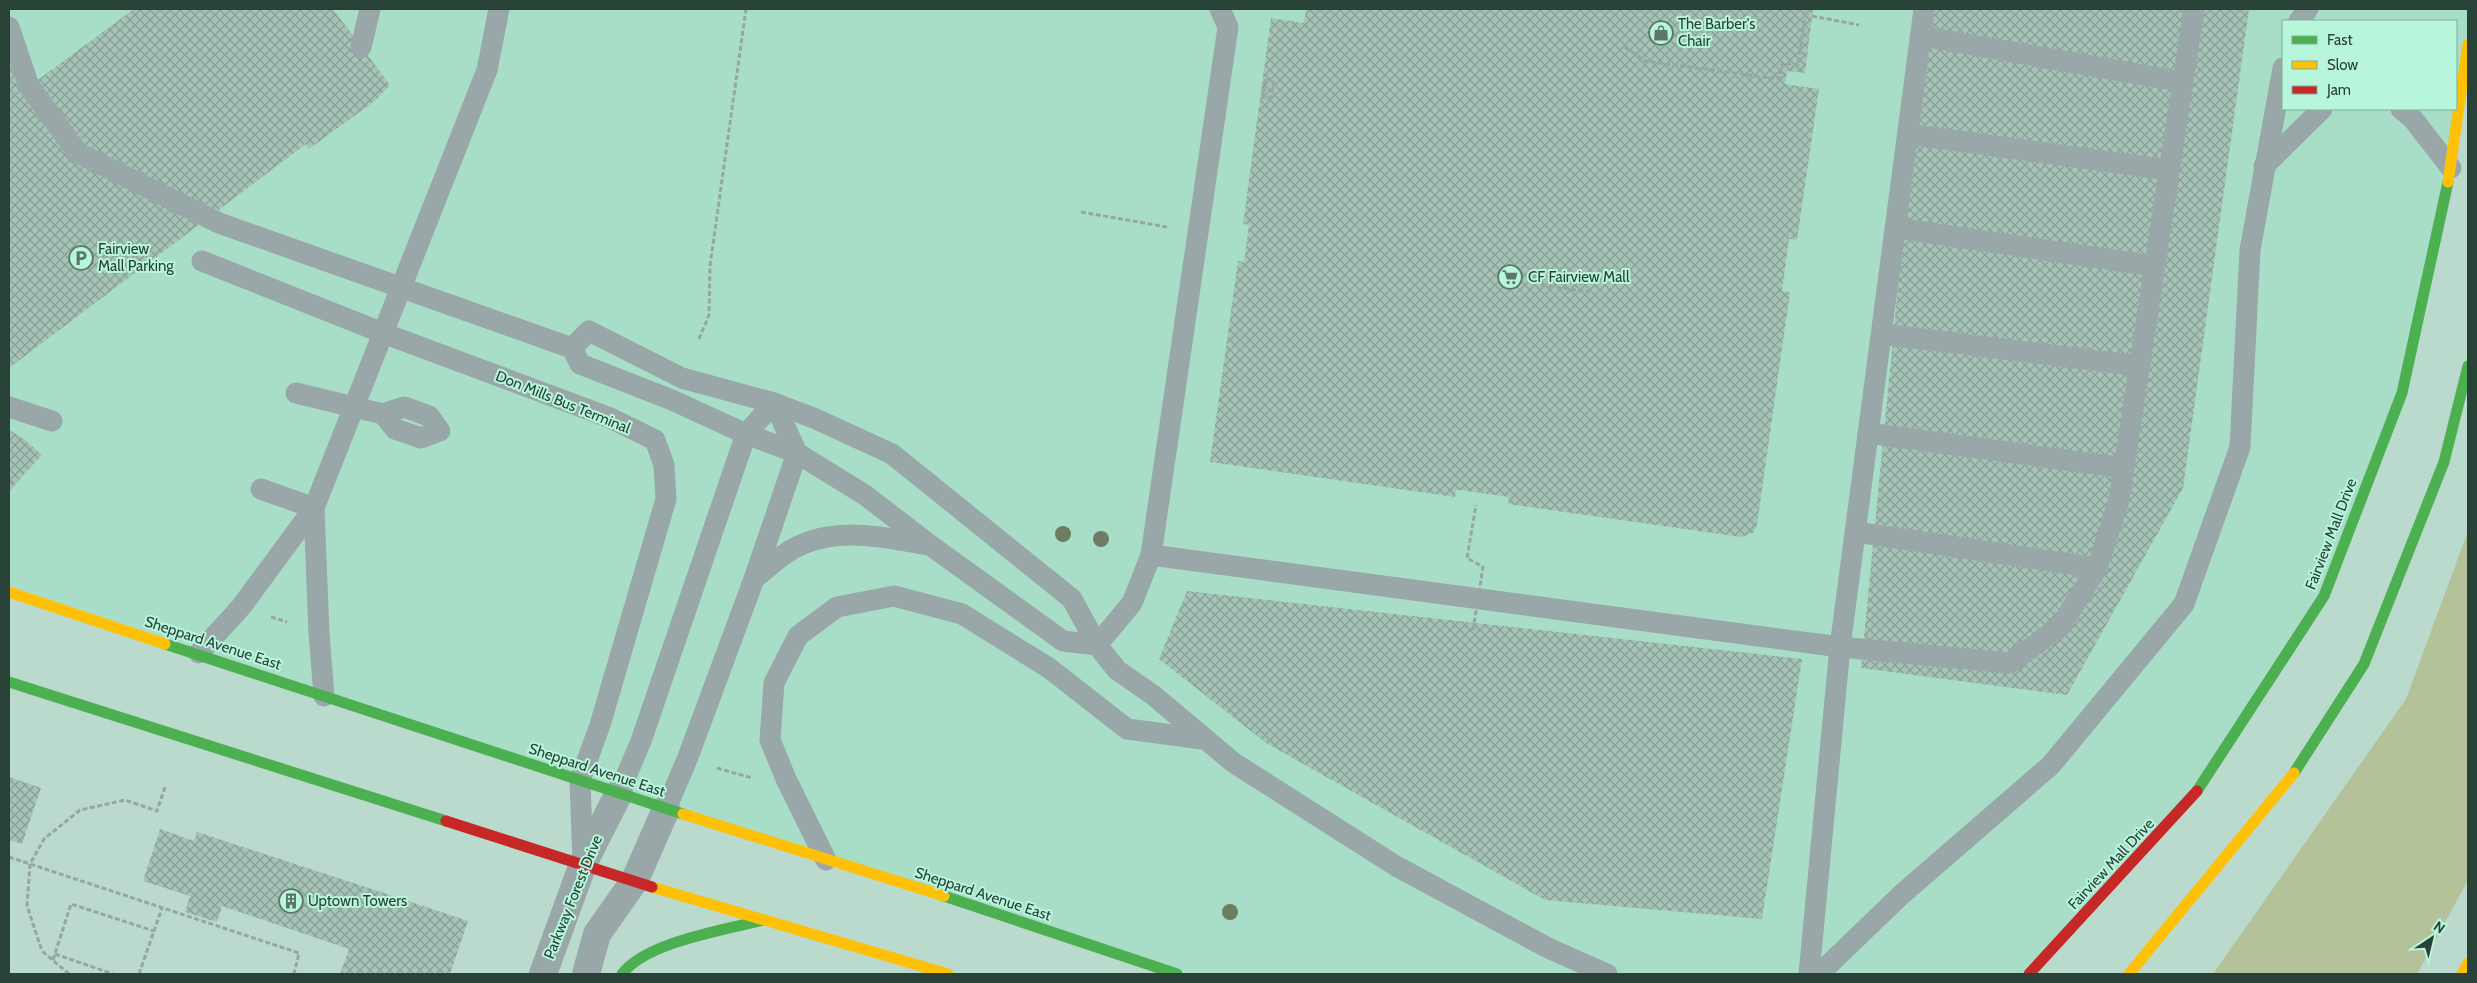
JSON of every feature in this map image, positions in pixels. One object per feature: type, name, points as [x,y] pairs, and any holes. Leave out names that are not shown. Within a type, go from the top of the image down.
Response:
[{"type":"main road","name":"Fairview Mall Drive","points":[[2029,974],[2194,796],[2324,596],[2402,393],[2451,168],[2468,44]]},
{"type":"main road","points":[[2129,974],[2287,784],[2364,664],[2444,462],[2468,366]]},
{"type":"main road","name":"Sheppard Avenue East","points":[[9,592],[666,809],[984,908],[1177,974]]},
{"type":"main road","points":[[9,682],[763,920],[948,974]]},
{"type":"main road","points":[[622,974],[628,966],[663,946],[763,920]]},
{"type":"main road","points":[[2462,974],[2468,963]]},
{"type":"street","name":"Parkway Forest Drive","points":[[543,974],[583,864],[619,793]]},
{"type":"street","points":[[586,974],[597,934],[635,880],[666,809]]},
{"type":"lane","points":[[361,47],[370,9]]},
{"type":"lane","points":[[198,653],[241,607],[314,508],[487,70],[499,9]]},
{"type":"lane","points":[[1097,645],[1132,603],[1150,555],[1228,26],[1220,9]]},
{"type":"lane","points":[[1809,974],[1840,647],[1924,9]]},
{"type":"lane","points":[[1150,555],[1840,647],[2010,663],[2060,626],[2098,568],[2119,500],[2194,9]]},
{"type":"lane","points":[[2300,20],[2308,9]]},
{"type":"lane","points":[[9,28],[28,86],[78,153],[219,223],[400,289],[572,348],[580,364],[672,400],[746,434],[797,453],[866,495],[930,545],[1063,641],[1097,645]]},
{"type":"lane","points":[[1921,36],[2183,82]]},
{"type":"lane","points":[[1819,974],[1901,895],[2051,765],[2184,604],[2240,447],[2250,250],[2282,73]]},
{"type":"lane","points":[[2264,166],[2321,110]]},
{"type":"lane","points":[[2402,110],[2413,119],[2451,168]]},
{"type":"lane","points":[[1908,134],[2169,170]]},
{"type":"lane","points":[[1896,228],[2154,266]]},
{"type":"lane","name":"Don Mills Bus Terminal","points":[[202,261],[383,332],[608,416],[655,440],[664,465],[666,499],[600,725],[580,780],[583,864]]},
{"type":"lane","points":[[572,348],[589,331],[682,378],[774,403],[816,419],[892,454],[1072,599],[1097,645],[1117,670],[1153,695],[1202,739],[1234,763],[1396,866],[1548,948],[1607,974]]},
{"type":"lane","points":[[1882,334],[2140,366]]},
{"type":"lane","points":[[296,392],[383,414]]},
{"type":"lane","points":[[619,793],[642,741],[746,434],[774,403]]},
{"type":"lane","points":[[666,809],[688,757],[754,579],[797,453],[774,403]]},
{"type":"lane","points":[[9,407],[52,421]]},
{"type":"lane","points":[[1868,433],[2124,468]]},
{"type":"lane","points":[[261,489],[314,508]]},
{"type":"lane","points":[[314,508],[319,633],[324,696]]},
{"type":"lane","points":[[1856,532],[2098,568]]},
{"type":"lane","points":[[754,579],[792,550],[824,538],[865,534],[930,545]]},
{"type":"lane","points":[[826,860],[786,779],[770,740],[774,683],[798,636],[837,607],[894,596],[962,614],[1049,668],[1127,729],[1202,739]]},
{"type":"path","points":[[699,339],[709,315],[710,266],[746,9]]},
{"type":"path","points":[[1779,79],[1782,63],[1798,65],[1806,9]]},
{"type":"path","points":[[1812,16],[1859,25]]},
{"type":"path","points":[[1625,47],[1645,61],[1786,79]]},
{"type":"path","points":[[1263,99],[1266,78],[1274,80],[1270,102]]},
{"type":"path","points":[[1081,212],[1198,232]]},
{"type":"path","points":[[1533,277],[1582,284]]},
{"type":"path","points":[[1541,285],[1590,292]]},
{"type":"path","points":[[9,482],[15,484]]},
{"type":"path","points":[[1473,630],[1483,567],[1467,558],[1476,505]]},
{"type":"path","points":[[262,614],[290,623]]},
{"type":"path","points":[[717,768],[753,778]]},
{"type":"path","points":[[69,974],[42,951],[27,906],[30,864],[44,839],[80,810],[125,800],[158,811],[165,787]]},
{"type":"path","points":[[9,857],[299,953],[294,974]]},
{"type":"path","points":[[53,960],[71,904],[154,931]]},
{"type":"path","points":[[139,974],[162,908]]},
{"type":"path","points":[[55,954],[113,974]]},
{"type":"shaded area","points":[[9,9],[2468,9],[2468,44],[2457,102],[2457,20],[2282,20],[2282,110],[2456,110],[2402,393],[2324,596],[2194,796],[2029,974],[1177,974],[9,592]]},
{"type":"shaded area","points":[[2468,531],[2468,880],[2417,974],[2213,974],[2406,699]]},
{"type":"building","name":"Fairview Mall Parking","points":[[134,9],[333,9],[390,85],[376,100],[309,149],[306,144],[9,368],[9,47],[35,82]]},
{"type":"building","name":"CF Fairview Mall","points":[[1306,9],[1813,9],[1805,73],[1787,71],[1785,84],[1819,89],[1797,240],[1789,239],[1782,291],[1790,292],[1757,525],[1753,533],[1741,537],[1508,504],[1509,497],[1460,490],[1456,490],[1455,497],[1210,462],[1238,261],[1244,262],[1249,225],[1243,224],[1271,18],[1304,23]]},
{"type":"building","points":[[1925,9],[2249,9],[2183,488],[2067,695],[1861,668]]},
{"type":"building","points":[[9,430],[24,439],[42,455],[9,491]]},
{"type":"building","points":[[1187,591],[1802,659],[1762,919],[1545,900],[1266,743],[1159,659]]},
{"type":"building","points":[[9,777],[41,788],[22,844],[9,840]]},
{"type":"building","name":"Uptown Towers","points":[[160,829],[194,841],[197,832],[396,897],[395,902],[403,905],[405,900],[468,921],[450,974],[340,974],[349,949],[222,906],[217,922],[185,912],[190,896],[143,881]]},
{"type":"traffic: fast","points":[[2197,791],[2324,596],[2402,393],[2448,182]]},
{"type":"traffic: fast","points":[[2294,773],[2364,664],[2444,462],[2468,366]]},
{"type":"traffic: fast","points":[[165,644],[683,814]]},
{"type":"traffic: fast","points":[[9,682],[446,821]]},
{"type":"traffic: fast","points":[[944,896],[1177,974]]},
{"type":"traffic: fast","points":[[622,974],[633,963],[667,945],[763,920]]},
{"type":"traffic: slow","points":[[2448,182],[2468,44]]},
{"type":"traffic: slow","points":[[9,592],[165,644]]},
{"type":"traffic: slow","points":[[2129,974],[2294,773]]},
{"type":"traffic: slow","points":[[683,814],[944,896]]},
{"type":"traffic: slow","points":[[652,887],[948,974]]},
{"type":"traffic: slow","points":[[2462,974],[2468,963]]},
{"type":"traffic: jam","points":[[2029,974],[2197,791]]},
{"type":"traffic: jam","points":[[446,821],[652,887]]},
{"type":"place","name":"The Barber's Chair","points":[[1661,33]]},
{"type":"place","name":"Fairview Mall Parking","points":[[81,258]]},
{"type":"place","name":"CF Fairview Mall","points":[[1510,277]]},
{"type":"place","name":"Uptown Towers","points":[[291,901]]}]
